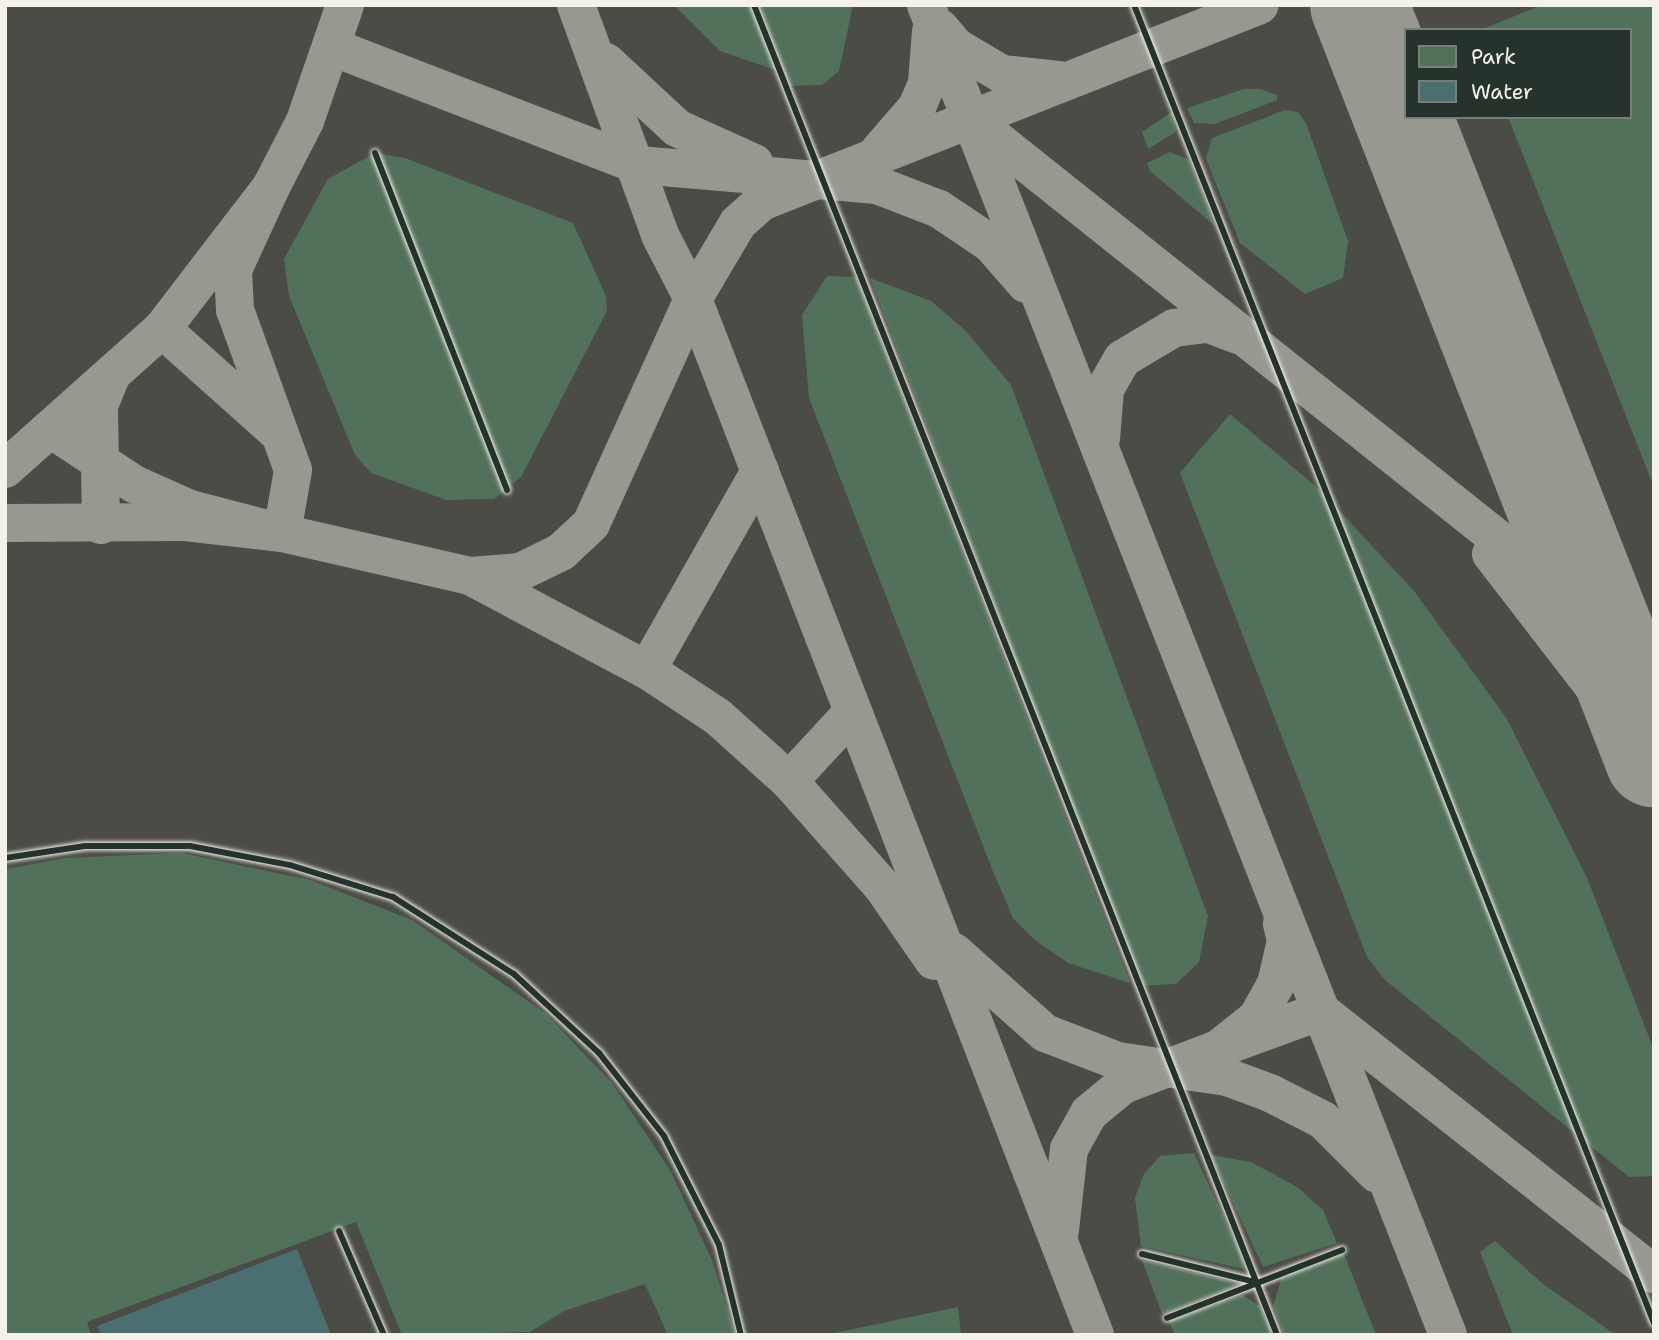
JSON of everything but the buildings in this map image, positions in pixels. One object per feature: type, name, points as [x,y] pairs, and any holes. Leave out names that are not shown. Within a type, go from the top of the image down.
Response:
[{"type":"lane","points":[[754,5],[1278,1335]]},
{"type":"lane","points":[[1135,5],[1654,1323]]},
{"type":"lane","points":[[375,153],[507,490]]},
{"type":"lane","points":[[5,858],[85,846],[190,846],[290,866],[393,897],[514,974],[599,1053],[664,1136],[719,1245],[741,1335]]},
{"type":"lane","points":[[339,1231],[384,1335]]},
{"type":"lane","points":[[1167,1318],[1342,1250]]},
{"type":"lane","points":[[1142,1254],[1257,1283]]},
{"type":"shaded area","points":[[5,5],[1654,5],[1654,1335],[5,1335]]},
{"type":"green space","points":[[674,5],[750,5],[776,70],[720,51]]},
{"type":"green space","points":[[759,5],[853,5],[839,71],[822,85],[790,86]]},
{"type":"green space","points":[[1542,5],[1654,5],[1654,487],[1509,119],[1631,119],[1631,28],[1485,28]]},
{"type":"green space","points":[[1244,89],[1261,89],[1277,95],[1277,100],[1215,124],[1194,123],[1187,108]]},
{"type":"green space","points":[[1285,110],[1298,112],[1306,123],[1348,241],[1343,278],[1305,294],[1240,243],[1206,159],[1212,138]]},
{"type":"green space","points":[[1172,112],[1176,132],[1148,149],[1142,132]]},
{"type":"green space","points":[[1170,152],[1189,160],[1215,226],[1150,171],[1147,163]]},
{"type":"green space","points":[[375,153],[405,158],[573,223],[606,296],[607,311],[521,477],[494,499],[446,500],[371,473],[355,455],[289,296],[284,259],[328,179]]},
{"type":"green space","points":[[827,276],[856,277],[1130,983],[1068,963],[1035,940],[1013,918],[994,874],[809,398],[802,315]]},
{"type":"green space","points":[[870,278],[931,301],[965,330],[1011,385],[1208,916],[1199,962],[1176,984],[1140,986]]},
{"type":"green space","points":[[1230,414],[1320,490],[1414,591],[1507,719],[1587,878],[1654,1050],[1654,1176],[1629,1177],[1385,980],[1367,957],[1180,473]]},
{"type":"green space","points":[[181,853],[310,880],[412,920],[545,1013],[612,1083],[670,1170],[712,1260],[735,1334],[668,1335],[645,1284],[564,1311],[530,1332],[402,1335],[356,1222],[87,1322],[91,1335],[5,1335],[5,869],[66,858]]},
{"type":"green space","points":[[1194,1153],[1243,1259],[1244,1269],[1141,1246],[1135,1198],[1144,1174],[1160,1156]]},
{"type":"green space","points":[[1211,1155],[1251,1162],[1297,1187],[1323,1210],[1337,1243],[1263,1267]]},
{"type":"green space","points":[[1495,1241],[1543,1284],[1616,1335],[1513,1335],[1480,1252]]},
{"type":"green space","points":[[1344,1254],[1376,1335],[1284,1335],[1273,1306],[1282,1277]]},
{"type":"green space","points":[[1142,1260],[1240,1284],[1162,1314]]},
{"type":"green space","points":[[1243,1295],[1261,1307],[1272,1335],[1175,1335],[1169,1321]]},
{"type":"green space","points":[[958,1307],[961,1335],[825,1335]]},
{"type":"water","points":[[297,1249],[331,1335],[101,1335],[97,1326]]},
{"type":"taxiway","points":[[5,469],[162,329],[271,187],[305,121],[345,5]]},
{"type":"taxiway","points":[[576,5],[660,235],[693,299],[1095,1335]]},
{"type":"taxiway","points":[[926,5],[1448,1335]]},
{"type":"taxiway","points":[[470,576],[520,572],[561,552],[591,524],[693,299],[738,223],[761,202],[1260,5]]},
{"type":"taxiway","points":[[940,28],[956,47],[1002,74],[1059,80]]},
{"type":"taxiway","points":[[880,150],[917,107],[927,83],[931,31]]},
{"type":"taxiway","points":[[332,47],[638,165],[877,185],[939,209],[991,244],[1026,284]]},
{"type":"taxiway","points":[[606,62],[677,128],[754,163]]},
{"type":"taxiway","points":[[972,120],[1654,663]]},
{"type":"taxiway","points":[[52,430],[134,484],[190,509],[282,533],[293,470],[235,310],[233,270],[271,187]]},
{"type":"taxiway","points":[[1101,439],[1105,389],[1122,359],[1174,328],[1209,324],[1238,335]]},
{"type":"taxiway","points":[[162,329],[275,430]]},
{"type":"taxiway","points":[[101,525],[99,406],[111,377]]},
{"type":"taxiway","points":[[647,670],[760,471]]},
{"type":"taxiway","points":[[5,523],[185,522],[282,533],[470,576],[647,670],[718,717],[789,781],[882,886],[934,961]]},
{"type":"taxiway","points":[[1491,554],[1593,686],[1654,788]]},
{"type":"taxiway","points":[[789,781],[853,712]]},
{"type":"taxiway","points":[[1060,1230],[1069,1149],[1089,1113],[1123,1085],[1218,1049],[1257,1018],[1276,984],[1286,941],[1282,923]]},
{"type":"taxiway","points":[[954,952],[1045,1033],[1118,1061],[1227,1077],[1270,1093],[1323,1120],[1377,1174]]},
{"type":"taxiway","points":[[1234,1043],[1321,1011]]},
{"type":"taxiway","points":[[1322,1012],[1654,1274]]},
{"type":"runway","points":[[1359,5],[1654,758]]}]
